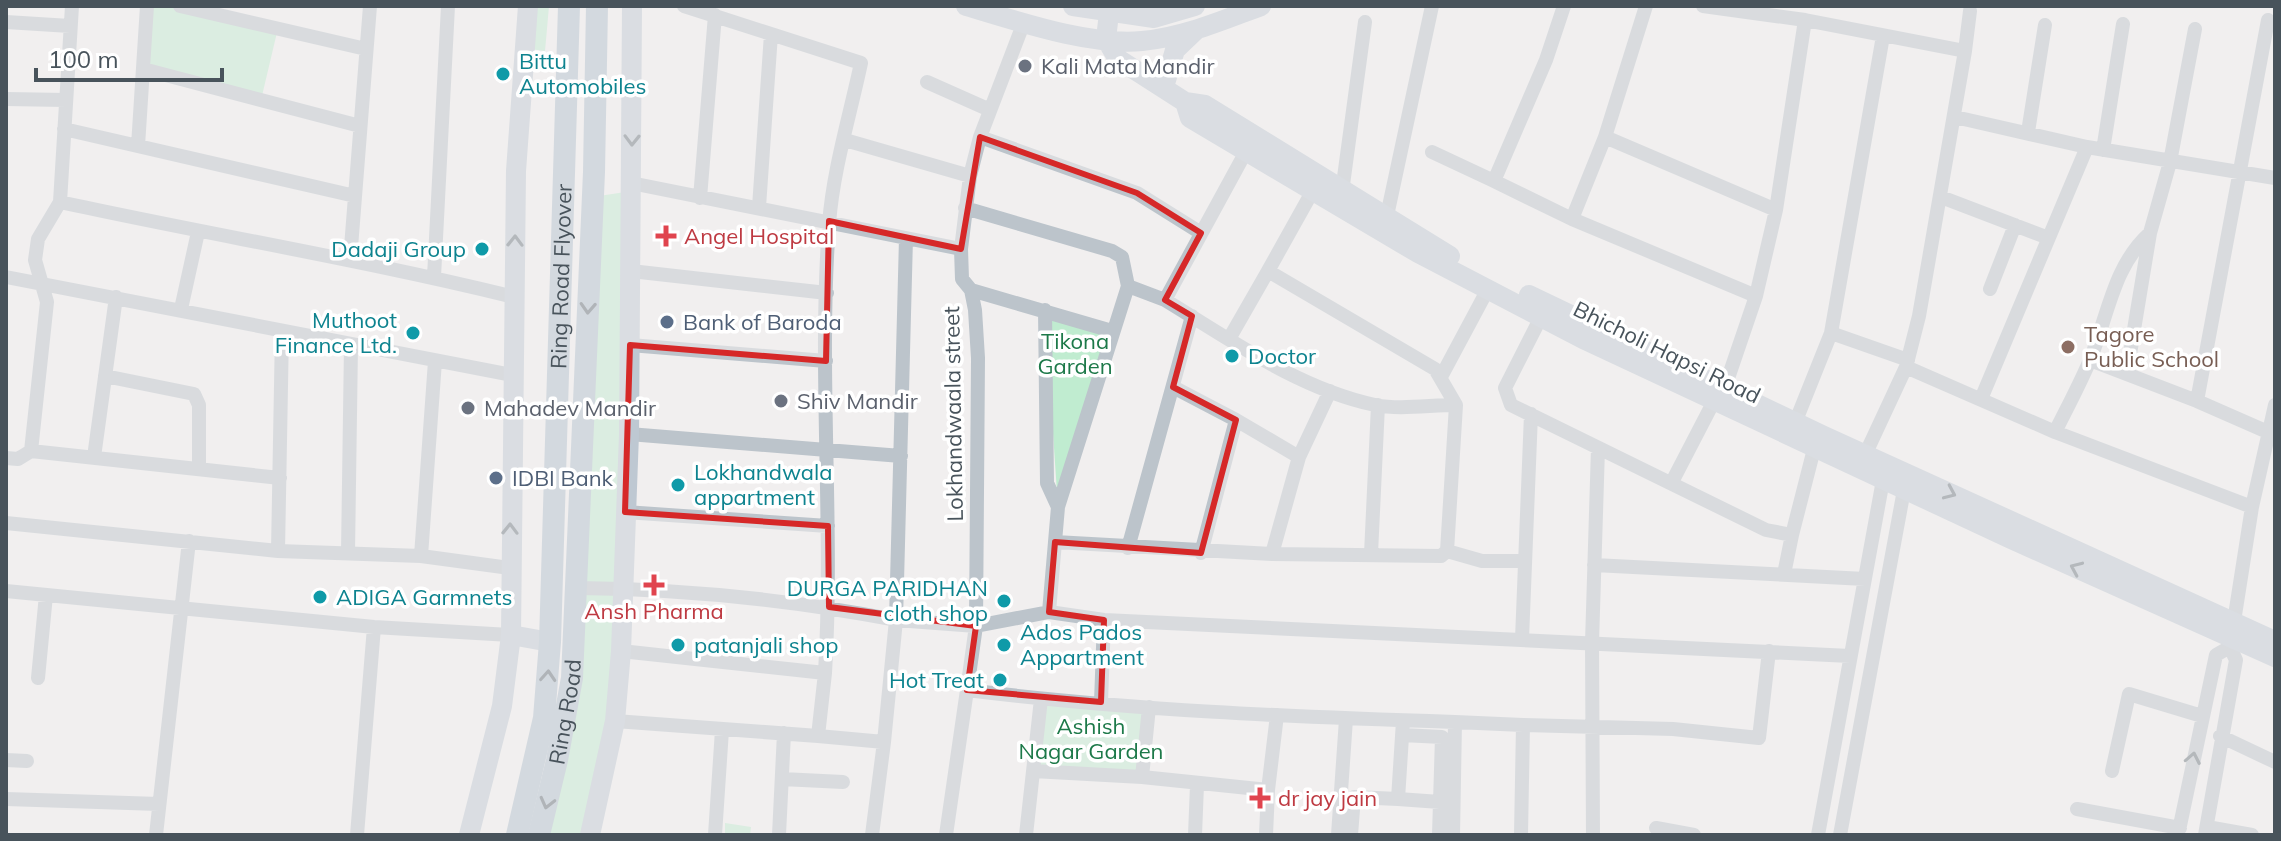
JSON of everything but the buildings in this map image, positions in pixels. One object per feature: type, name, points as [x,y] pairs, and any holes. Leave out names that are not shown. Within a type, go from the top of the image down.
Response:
[{"type":"main road","name":"Ring Road Flyover","points":[[550,642],[569,6]]},
{"type":"main road","name":"Ring Road Flyover","points":[[578,588],[597,6]]},
{"type":"main road","name":"Ring Road","points":[[539,835],[570,696],[578,588]]},
{"type":"main road","name":"Ring Road","points":[[517,835],[544,718],[550,642]]},
{"type":"street","points":[[31,451],[47,302],[35,260],[38,239],[60,202],[72,6]]},
{"type":"street","points":[[138,146],[147,6]]},
{"type":"street","points":[[180,6],[366,49]]},
{"type":"street","points":[[350,260],[370,6]]},
{"type":"street","points":[[434,277],[448,6]]},
{"type":"street","points":[[469,835],[502,706],[511,635],[516,171],[528,6]]},
{"type":"street","points":[[590,835],[615,721],[621,651],[629,434],[632,6]]},
{"type":"street","points":[[684,6],[861,63],[829,221],[826,361],[829,607],[818,736]]},
{"type":"street","points":[[966,6],[1106,39],[1142,41],[1196,30],[1261,6]]},
{"type":"street","points":[[1073,6],[1109,13],[1155,12],[1195,6]]},
{"type":"street","points":[[1385,225],[1432,6]]},
{"type":"street","points":[[1494,181],[1546,60],[1564,6]]},
{"type":"street","points":[[1572,219],[1605,137],[1646,6]]},
{"type":"street","points":[[1703,6],[1805,20],[1965,51]]},
{"type":"street","points":[[1865,455],[1907,363],[1941,197],[1970,11]]},
{"type":"street","points":[[1109,13],[1106,39],[1118,59],[1185,102],[1205,105],[1250,143],[1316,185],[1342,192],[1385,225],[1719,396],[1795,423],[1865,455],[2232,635],[2275,641]]},
{"type":"street","points":[[700,198],[715,15]]},
{"type":"street","points":[[1672,482],[1719,396],[1756,296],[1776,210],[1805,20]]},
{"type":"street","points":[[2197,401],[2268,20]]},
{"type":"street","points":[[6,22],[70,26]]},
{"type":"street","name":"Lokhandwaala street","points":[[946,835],[976,626],[978,358],[971,290],[962,279],[961,249],[970,176],[980,137],[1024,22]]},
{"type":"street","points":[[1342,192],[1365,22]]},
{"type":"street","points":[[2103,150],[2123,24]]},
{"type":"street","points":[[2028,132],[2045,25]]},
{"type":"street","points":[[2127,372],[2150,233],[2170,162],[2195,29]]},
{"type":"street","points":[[1164,87],[1175,50],[1196,30]]},
{"type":"street","points":[[759,207],[771,34]]},
{"type":"street","points":[[1795,423],[1831,333],[1883,36]]},
{"type":"street","points":[[143,69],[360,126]]},
{"type":"street","points":[[927,82],[990,110]]},
{"type":"street","points":[[6,99],[66,100]]},
{"type":"street","points":[[1955,117],[2087,147],[2275,178]]},
{"type":"street","points":[[64,129],[355,196]]},
{"type":"street","points":[[980,137],[1137,193],[1201,233]]},
{"type":"street","points":[[1605,137],[1776,210]]},
{"type":"street","points":[[845,140],[970,176]]},
{"type":"street","points":[[1165,300],[1250,143]]},
{"type":"street","points":[[1981,399],[2046,237],[2087,147]]},
{"type":"street","points":[[1432,152],[1572,219],[1756,296]]},
{"type":"street","points":[[631,183],[961,249]]},
{"type":"street","points":[[1229,339],[1316,185]]},
{"type":"street","name":"Bhicholi Hapsi Road","points":[[1316,185],[1488,289],[1541,317],[1719,396],[1814,449],[2275,657]]},
{"type":"street","points":[[1941,197],[2046,237]]},
{"type":"street","points":[[60,202],[434,277],[514,297]]},
{"type":"street","points":[[965,208],[1112,251],[1122,257],[1128,286],[1058,507],[1049,612]]},
{"type":"street","points":[[1990,289],[2015,225]]},
{"type":"street","points":[[181,309],[198,232]]},
{"type":"street","points":[[2055,432],[2090,360],[2122,267],[2133,248],[2150,233]]},
{"type":"street","points":[[872,835],[896,620],[906,238]]},
{"type":"street","points":[[631,271],[827,293]]},
{"type":"street","points":[[1055,542],[1201,553],[1441,556],[1447,551],[1456,405],[1442,375],[1268,271]]},
{"type":"street","points":[[6,277],[41,281],[512,375]]},
{"type":"street","points":[[1128,286],[1165,300],[1229,339],[1330,391],[1378,405],[1456,405]]},
{"type":"street","points":[[1442,375],[1488,289]]},
{"type":"street","points":[[971,290],[1112,331]]},
{"type":"street","points":[[94,457],[116,297]]},
{"type":"street","points":[[1045,310],[1047,483],[1058,507]]},
{"type":"street","points":[[1128,548],[1192,316]]},
{"type":"street","points":[[1541,317],[1505,388],[1511,405],[1766,530],[1792,535]]},
{"type":"street","points":[[278,551],[282,331]]},
{"type":"street","points":[[1831,333],[1907,363],[2055,432],[2252,507]]},
{"type":"street","points":[[348,553],[351,345]]},
{"type":"street","points":[[630,345],[826,361]]},
{"type":"street","points":[[2090,360],[2127,372],[2270,433]]},
{"type":"street","points":[[421,556],[435,361]]},
{"type":"street","points":[[105,376],[194,394],[199,405],[199,469]]},
{"type":"street","points":[[1173,387],[1299,457]]},
{"type":"street","points":[[1272,554],[1299,457],[1330,391]]},
{"type":"street","points":[[1371,554],[1378,405]]},
{"type":"street","points":[[2252,835],[2206,831],[2220,736],[2236,660],[2232,635],[2252,507],[2275,405]]},
{"type":"street","points":[[1522,639],[1531,414]]},
{"type":"street","points":[[1201,553],[1236,420]]},
{"type":"street","points":[[629,434],[828,453],[901,456]]},
{"type":"street","points":[[1593,835],[1592,643],[1598,448]]},
{"type":"street","points":[[1784,574],[1814,449]]},
{"type":"street","points":[[6,458],[18,459],[31,451],[280,478]]},
{"type":"street","points":[[1818,835],[1883,480]]},
{"type":"street","points":[[1840,835],[1904,490]]},
{"type":"street","points":[[625,512],[828,526]]},
{"type":"street","points":[[6,523],[278,551],[421,556],[510,568]]},
{"type":"street","points":[[156,835],[189,541]]},
{"type":"street","points":[[1447,551],[1482,561],[1525,561]]},
{"type":"street","points":[[1594,565],[1865,579]]},
{"type":"street","points":[[578,588],[622,588],[829,607],[896,620],[976,626],[1049,612],[1104,620],[1850,656]]},
{"type":"street","points":[[6,591],[374,627],[511,635],[550,642]]},
{"type":"street","points":[[38,678],[46,595]]},
{"type":"street","points":[[1101,702],[1104,620]]},
{"type":"street","points":[[357,835],[374,627]]},
{"type":"street","points":[[2077,809],[2179,831],[2216,655],[2232,635]]},
{"type":"street","points":[[621,651],[825,673]]},
{"type":"street","points":[[1402,728],[1455,722],[1592,725],[1759,738],[1769,651]]},
{"type":"street","points":[[967,690],[1041,699],[1346,719],[1442,737],[1439,835]]},
{"type":"street","points":[[2112,771],[2129,694],[2202,716]]},
{"type":"street","points":[[1026,835],[1041,699]]},
{"type":"street","points":[[1142,777],[1149,707]]},
{"type":"street","points":[[1266,835],[1277,715]]},
{"type":"street","points":[[1338,835],[1346,719]]},
{"type":"street","points":[[615,721],[884,742]]},
{"type":"street","points":[[1453,835],[1455,722]]},
{"type":"street","points":[[1521,835],[1523,725]]},
{"type":"street","points":[[1398,799],[1402,728]]},
{"type":"street","points":[[715,835],[722,730]]},
{"type":"street","points":[[779,835],[784,733]]},
{"type":"street","points":[[2220,736],[2275,762]]},
{"type":"street","points":[[6,760],[27,761]]},
{"type":"street","points":[[1033,771],[1142,777],[1268,790]]},
{"type":"street","points":[[782,779],[843,782]]},
{"type":"street","points":[[1195,835],[1197,785]]},
{"type":"street","points":[[1351,835],[1354,797],[1440,802]]},
{"type":"street","points":[[6,799],[159,804]]},
{"type":"street","points":[[1656,828],[1694,835]]},
{"type":"highlighted area","points":[[980,137],[1137,193],[1201,233],[1165,300],[1192,316],[1173,387],[1236,420],[1201,553],[1055,542],[1049,612],[1104,620],[1101,702],[967,690],[976,626],[829,607],[828,526],[625,512],[630,345],[826,361],[829,221],[961,249]]},
{"type":"green space","points":[[147,6],[180,6],[278,28],[261,100],[143,69]]},
{"type":"green space","points":[[533,6],[549,6],[545,51],[530,49]]},
{"type":"green space","points":[[632,191],[628,559],[595,797],[587,835],[536,835],[572,678],[586,198]]},
{"type":"green space","name":"Tikona Garden","points":[[1045,315],[1112,331],[1058,507]]},
{"type":"green space","name":"Ashish Nagar Garden","points":[[1046,700],[1149,707],[1142,777],[1033,771]]},
{"type":"green space","points":[[725,823],[751,827],[750,835],[725,835]]},
{"type":"place","name":"Kali Mata Mandir","points":[[1025,66]]},
{"type":"place","name":"Bittu Automobiles","points":[[503,74]]},
{"type":"place","name":"Angel Hospital","points":[[666,236]]},
{"type":"place","name":"Dadaji Group","points":[[482,249]]},
{"type":"place","name":"Bank of Baroda","points":[[667,322]]},
{"type":"place","name":"Muthoot Finance Ltd.","points":[[413,333]]},
{"type":"place","name":"Tagore Public School","points":[[2068,347]]},
{"type":"place","name":"Doctor","points":[[1232,356]]},
{"type":"place","name":"Shiv Mandir","points":[[781,401]]},
{"type":"place","name":"Mahadev Mandir","points":[[468,408]]},
{"type":"place","name":"IDBI Bank","points":[[496,478]]},
{"type":"place","name":"Lokhandwala appartment","points":[[678,485]]},
{"type":"place","name":"Ansh Pharma","points":[[654,585]]},
{"type":"place","name":"ADIGA Garmnets","points":[[320,597]]},
{"type":"place","name":"DURGA PARIDHAN cloth shop","points":[[1004,601]]},
{"type":"place","name":"patanjali shop","points":[[678,645]]},
{"type":"place","name":"Ados Pados Appartment","points":[[1004,645]]},
{"type":"place","name":"Hot Treat","points":[[1000,680]]},
{"type":"place","name":"dr jay jain","points":[[1260,798]]}]
